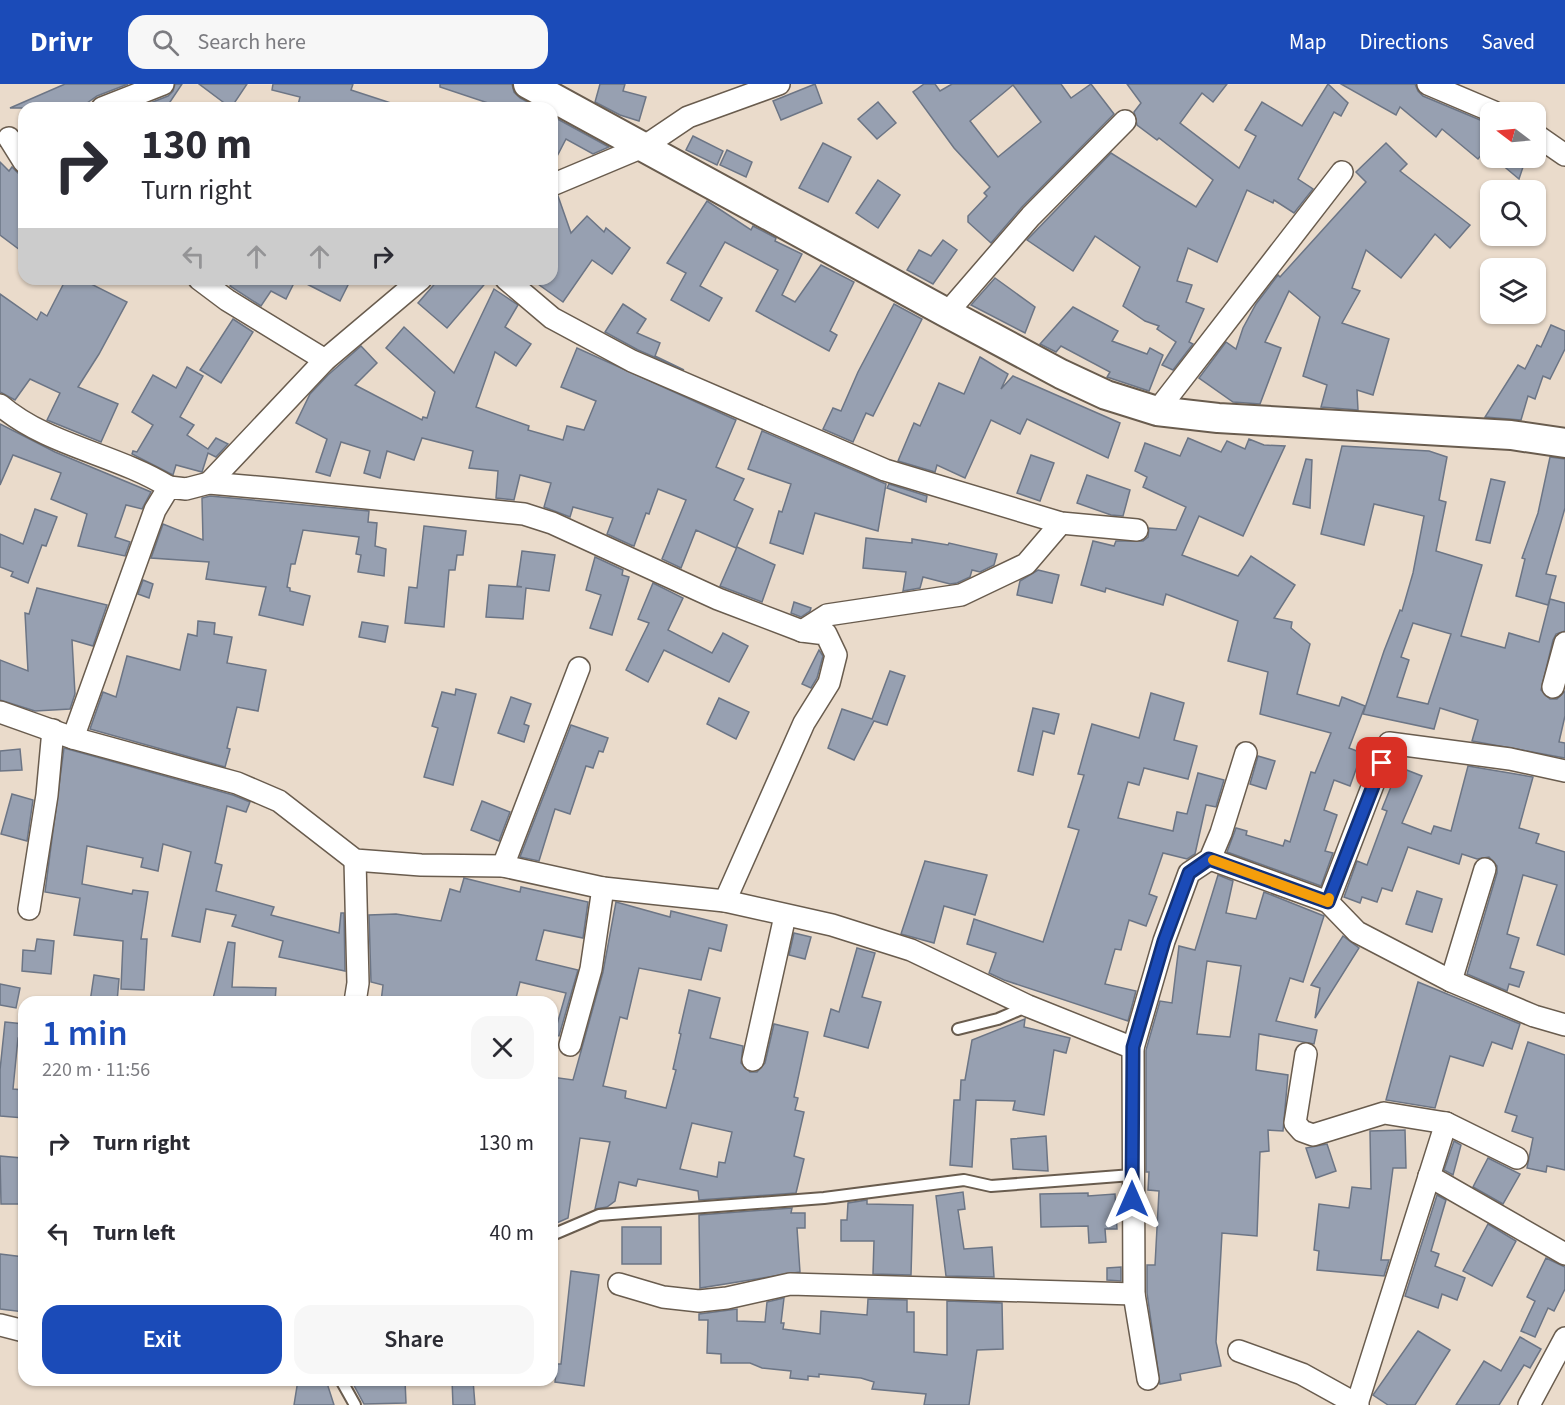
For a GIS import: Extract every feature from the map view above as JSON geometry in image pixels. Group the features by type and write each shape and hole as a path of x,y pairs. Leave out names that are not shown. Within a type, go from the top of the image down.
{"main road":[{"path":"528,84 947,313 1061,374 1106,395 1157,411 1218,418 1511,435 1565,443"}],"street":[{"path":"117,102 163,84"},
{"path":"558,182 645,146 688,117 779,84"},
{"path":"1428,84 1480,106"},
{"path":"947,313 1031,216 1125,121"},
{"path":"1546,142 1565,155"},
{"path":"1157,411 1342,172"},
{"path":"207,285 227,300 326,360"},
{"path":"209,483 326,360 414,285"},
{"path":"513,285 552,318 632,361 885,470 1061,523 1137,531"},
{"path":"0,405 14,418 43,433 149,474 169,487 186,489 209,483 524,514 552,523 718,599 802,631 826,634 836,655 829,682 804,723 725,901"},
{"path":"29,909 47,795 63,734 155,510 169,487"},
{"path":"802,631 827,615 961,595 1026,564 1061,523"},
{"path":"1553,687 1565,643"},
{"path":"503,866 579,668"},
{"path":"0,712 63,734 237,783 279,801 355,860 421,865 503,866 603,888 725,901 832,925 911,950 1028,1006 1133,1047"},
{"path":"1328,902 1389,743 1510,759 1565,771"},
{"path":"1148,1379 1134,1294 1131,1176 1133,1047 1164,941 1189,873 1209,859 1221,833 1246,753"},
{"path":"1209,859 1328,902 1357,932 1451,981 1534,1016 1565,1025"},
{"path":"355,860 358,983 356,996"},
{"path":"1451,981 1485,869"},
{"path":"570,1045 591,969 603,888"},
{"path":"753,1060 785,916"},
{"path":"1306,1054 1295,1123 1302,1131 1313,1135 1384,1113 1446,1123 1517,1158"},
{"path":"1239,1351 1302,1374 1358,1405 1446,1123"},
{"path":"1429,1176 1565,1254"},
{"path":"619,1284 663,1297 699,1301 727,1298 790,1284 1134,1294"},
{"path":"0,1325 18,1330"},
{"path":"1529,1405 1565,1338"}],"lane":[{"path":"958,1029 998,1019 1028,1006"},
{"path":"558,1232 599,1215 824,1198 964,1180 991,1186 1131,1176"},
{"path":"344,1386 355,1405"}],"building":[{"path":"65,84 128,84 97,96 88,102 24,102"},
{"path":"175,84 182,84 170,102 152,102 168,96"},
{"path":"199,84 247,84 235,102 223,102"},
{"path":"273,84 353,84 351,90 388,102 299,102 300,97 272,90"},
{"path":"440,84 512,84 514,92 527,102 485,102 440,87"},
{"path":"600,84 625,84 623,91 646,97 639,121 620,115 595,102"},
{"path":"815,84 822,103 781,120 773,101"},
{"path":"924,84 935,84 940,91 952,84 1061,84 1071,98 1091,84 1114,114 1022,207 991,243 968,222 968,216 987,196 984,193 990,187 954,148 913,92","holes":["1013,85 1041,122 998,157 970,121"]},
{"path":"1127,84 1227,84 1213,102 1202,93 1180,123 1239,168 1256,136 1245,130 1262,102 1302,126 1328,84 1348,103 1341,116 1334,112 1298,179 1313,189 1294,213 1274,200 1273,203 1247,190 1217,262 1188,248 1177,281 1192,285 1186,302 1204,309 1189,342 1193,344 1173,370 1162,365 1176,342 1157,329 1159,326 1145,321 1123,306 1140,267 1095,236 1073,271 1027,240 1111,153 1196,207 1213,180 1159,138 1157,140 1137,125 1134,112 1141,103"},
{"path":"1341,84 1415,84 1423,96 1480,120 1480,157 1478,159 1442,129 1436,137 1400,107 1396,115"},
{"path":"878,102 896,123 877,139 858,119"},
{"path":"558,119 609,147 593,154 566,139 558,154"},
{"path":"693,136 723,151 717,165 686,150"},
{"path":"823,143 851,157 828,202 799,188"},
{"path":"1386,143 1407,164 1400,171 1470,225 1450,248 1435,234 1401,278 1366,250 1352,288 1360,291 1342,323 1389,339 1373,395 1357,390 1358,410 1321,407 1327,385 1303,376 1320,317 1289,291 1265,342 1281,348 1260,404 1233,402 1199,378 1226,342 1236,349 1243,328 1256,304 1278,275 1280,277 1366,182 1356,172"},
{"path":"727,150 752,162 746,177 720,165"},
{"path":"0,162 9,171 12,167 18,173 18,248 0,235"},
{"path":"1506,168 1523,168 1519,179"},
{"path":"878,180 900,195 878,228 856,213"},
{"path":"558,196 571,233 587,216 604,232 606,228 630,248 612,274 592,260 563,302 539,285 558,285"},
{"path":"707,201 751,230 753,226 776,238 775,241 802,254 782,295 795,302 821,265 854,282 830,331 837,335 829,351 756,311 778,270 725,242 700,286 722,298 709,321 671,300 686,273 667,263"},
{"path":"943,240 957,250 933,284 907,270 919,250 931,256"},
{"path":"995,278 1035,307 1025,333 971,305"},
{"path":"63,285 93,285 127,302 78,387 118,404 101,442 47,420 60,393 30,379 15,400 0,392 0,294 37,320 41,312 47,316"},
{"path":"293,285 286,299 271,291 261,306 230,286"},
{"path":"309,285 348,285 340,301"},
{"path":"434,285 484,285 447,328 418,303"},
{"path":"494,289 518,305 505,327 531,344 516,366 495,352 476,407 529,426 528,430 563,440 567,426 584,430 596,401 561,387 577,348 736,420 716,467 744,479 734,500 753,509 736,548 696,530 681,568 662,559 686,500 658,489 634,546 607,534 613,518 573,507 570,517 544,507 551,483 520,475 514,500 496,498 498,471 469,468 473,451 422,438 414,460 387,451 380,478 364,473 370,451 341,442 330,476 316,472 327,439 296,423 310,394 328,375 361,346 377,363 355,385 422,420 423,417 427,418 435,392 386,348 404,327 454,373"},
{"path":"623,304 646,319 637,333 660,343 655,356 684,370 638,350 605,332"},
{"path":"894,304 922,319 873,416 866,413 853,442 823,429 833,408 841,411 858,372"},
{"path":"1073,307 1118,331 1112,341 1147,354 1150,348 1163,355 1149,391 1107,377 1110,372 1061,346 1056,352 1040,344"},
{"path":"233,319 253,332 221,383 200,370"},
{"path":"1551,325 1565,331 1565,349 1550,379 1543,376 1535,399 1528,396 1521,420 1485,417 1518,365 1525,369 1537,345 1541,347"},
{"path":"980,357 1008,374 1001,389 1013,376 1120,423 1108,458 1027,419 1020,434 991,420 965,478 937,465 935,472 898,461 914,423 920,426 939,383 964,394"},
{"path":"187,367 203,376 180,417 194,425 187,435 208,449 216,438 228,444 216,457 208,453 202,472 176,465 173,475 132,454 133,451 137,452 153,425 132,412 153,375 176,388"},
{"path":"0,424 55,452 151,492 142,509 126,505 115,537 130,542 125,556 78,546 87,514 51,499 61,473 13,455 0,485"},
{"path":"762,431 886,484 878,531 815,513 803,554 770,543 779,511 782,512 791,484 748,469"},
{"path":"1188,438 1221,452 1227,441 1245,449 1249,439 1264,445 1285,446 1243,536 1199,516 1182,555 1238,576 1251,556 1295,585 1274,618 1292,622 1291,628 1310,644 1297,694 1339,706 1342,697 1365,706 1349,748 1362,753 1350,786 1334,780 1324,810 1337,815 1325,851 1333,853 1321,886 1227,852 1236,828 1247,831 1246,835 1283,846 1285,840 1290,842 1311,772 1315,773 1331,733 1260,714 1268,672 1228,661 1238,621 1166,594 1163,605 1106,588 1105,592 1081,585 1093,541 1114,546 1116,541 1143,541 1148,537 1149,528 1176,530 1186,507 1143,487 1147,477 1135,471 1145,443 1180,456"},
{"path":"1342,446 1429,451 1447,457 1439,500 1446,502 1436,551 1482,565 1461,636 1505,648 1509,633 1539,642 1550,599 1565,603 1565,631 1556,634 1553,640 1541,690 1550,699 1557,699 1565,691 1565,716 1559,742 1565,743 1565,758 1472,741 1478,720 1440,708 1434,729 1363,714 1384,651 1400,610 1402,611 1413,573 1424,516 1374,504 1364,545 1321,534","holes":["1413,623 1451,634 1428,704 1397,697 1409,660 1401,657"]},
{"path":"1031,455 1054,463 1040,501 1017,493"},
{"path":"1550,457 1565,459 1565,508 1546,574 1556,576 1548,605 1516,596 1525,559 1522,558 1538,513"},
{"path":"1306,459 1312,460 1310,508 1293,504"},
{"path":"1087,475 1130,490 1123,516 1111,515 1077,503"},
{"path":"1491,479 1505,482 1490,543 1476,540"},
{"path":"889,484 927,496 926,502 887,488"},
{"path":"210,496 369,511 368,522 377,523 375,546 386,549 384,576 358,572 361,555 356,554 359,537 303,530 295,564 291,564 287,587 290,591 310,596 303,625 259,615 266,587 206,579 209,562 151,558 163,524 203,540 202,498"},
{"path":"35,509 57,517 46,546 42,545 28,583 11,576 13,572 0,567 0,534 23,544"},
{"path":"424,526 466,531 463,555 457,555 455,570 449,570 444,627 405,623 409,587 417,588"},
{"path":"866,538 912,543 912,539 948,545 949,543 997,554 994,565 980,572 972,570 970,577 957,583 950,584 923,577 920,588 903,591 906,572 863,568"},
{"path":"737,547 775,565 762,602 720,586"},
{"path":"522,551 555,555 549,591 526,588 523,619 486,617 489,585 522,587 517,586"},
{"path":"595,557 623,570 622,575 629,577 612,635 590,628 601,595 586,590"},
{"path":"1038,570 1059,575 1052,603 1017,595 1020,581"},
{"path":"143,580 153,584 149,598 138,594"},
{"path":"653,583 683,598 668,630 712,653 723,633 748,646 729,682 664,650 648,682 626,670 649,623 638,619"},
{"path":"37,588 107,605 93,646 72,640 75,694 70,709 35,711 0,700 0,660 28,671 25,613 29,614"},
{"path":"794,602 811,608 810,611 801,617 791,613"},
{"path":"198,621 215,623 214,634 232,637 227,663 266,670 258,711 237,707 225,767 90,729 103,692 116,697 127,656 180,670 188,634 197,636"},
{"path":"362,622 388,626 385,642 359,637"},
{"path":"819,650 823,656 817,678 811,688 802,684"},
{"path":"890,671 905,676 887,725 874,721 854,760 828,748 842,709 872,719"},
{"path":"456,689 476,694 453,785 424,777 438,728 432,726 442,692 455,695"},
{"path":"1151,693 1184,703 1174,740 1197,746 1188,779 1144,768 1139,785 1128,782 1118,818 1173,831 1177,812 1187,814 1198,773 1224,780 1216,807 1206,805 1195,854 1187,859 1163,853 1149,894 1157,897 1146,926 1129,920 1121,950 1115,949 1105,984 1136,991 1128,1021 989,973 996,953 967,944 974,919 1043,942 1079,830 1068,827 1084,775 1078,774 1092,724 1139,738"},
{"path":"511,697 531,704 524,724 529,726 524,742 498,733"},
{"path":"719,698 749,712 736,739 707,724"},
{"path":"1033,708 1059,714 1054,734 1043,731 1033,775 1018,771"},
{"path":"571,725 608,738 603,752 599,751 593,768 586,766 570,814 555,809 539,861 520,857"},
{"path":"64,748 233,795 250,802 246,812 227,806 215,863 222,865 216,891 274,907 271,915 339,933 341,913 344,913 345,971 279,957 283,941 232,926 236,915 206,909 200,942 172,936 191,852 163,844 158,871 141,867 143,858 87,846 82,884 132,894 133,890 148,892 141,939 147,939 144,990 121,989 123,941 74,935 80,898 45,892"},
{"path":"20,749 22,770 0,771 0,751"},
{"path":"1258,756 1275,761 1266,789 1250,784"},
{"path":"1468,766 1533,777 1519,828 1539,834 1536,843 1565,852 1565,955 1537,945 1557,885 1523,875 1507,934 1519,938 1510,968 1524,972 1519,987 1509,984 1507,991 1467,974 1497,873 1497,866 1489,857 1477,859 1462,854 1459,864 1408,847 1392,891 1382,888 1377,902 1362,897 1360,903 1344,897 1357,861 1367,865 1387,811 1382,809 1399,767 1422,776 1402,823 1431,834 1434,826 1451,831"},
{"path":"12,794 33,800 27,841 1,834"},
{"path":"482,801 510,812 499,841 471,830"},
{"path":"925,861 987,875 975,915 944,906 934,943 901,934"},
{"path":"1218,875 1233,881 1226,913 1256,919 1264,892 1324,916 1303,982 1290,978 1276,1021 1317,1030 1314,1044 1259,1034 1256,1070 1288,1075 1283,1131 1268,1130 1269,1151 1260,1152 1257,1236 1222,1233 1216,1342 1221,1366 1180,1374 1181,1380 1160,1384 1147,1293 1147,1265 1155,1265 1159,1191 1148,1190 1149,1172 1146,1172 1146,1050 1160,1001 1172,1003 1179,946 1195,950","holes":["1207,961 1241,966 1230,1037 1197,1034"]},
{"path":"464,878 520,892 521,887 588,902 583,938 544,930 536,960 578,970 559,1036 558,1021 566,993 520,982 516,996 382,996 383,985 371,982 369,915 396,914 441,921 450,889 460,892"},
{"path":"1417,891 1442,899 1432,932 1406,924"},
{"path":"616,902 670,917 671,911 727,925 721,951 709,948 701,980 639,968 627,1019 620,1017 603,1086 626,1091 625,1098 666,1108 676,1070 673,1069 689,990 720,998 710,1038 743,1046 741,1063 750,1072 757,1072 765,1063 774,1024 808,1032 794,1097 798,1098 795,1110 804,1112 794,1156 804,1159 796,1193 699,1200 698,1191 638,1179 636,1186 619,1182 615,1201 607,1207 595,1209 610,1142 580,1138 568,1218 558,1222 558,1078 573,1080 603,972","holes":["692,1123 732,1132 725,1163 719,1162 717,1177 680,1169"]},
{"path":"794,933 811,937 805,959 789,955"},
{"path":"1343,936 1359,948 1315,1018 1320,988 1311,985"},
{"path":"37,939 54,941 51,974 22,971 23,950 35,951"},
{"path":"228,942 235,943 232,987 276,988 275,996 214,996"},
{"path":"857,948 875,953 862,997 881,1002 868,1048 824,1036 831,1009 839,1012"},
{"path":"94,975 119,979 118,996 91,996"},
{"path":"1418,982 1520,1024 1512,1049 1492,1042 1483,1066 1450,1056 1435,1108 1386,1100"},
{"path":"0,984 20,988 16,1008 0,1005"},
{"path":"1025,1019 1024,1027 1070,1038 1066,1053 1054,1050 1044,1115 1013,1110 1015,1101 976,1100 972,1167 950,1165 954,1100 960,1100 961,1080 965,1080 972,1040"},
{"path":"5,1022 18,1023 13,1089 18,1089 18,1118 0,1116 0,1070"},
{"path":"1528,1042 1565,1055 1565,1170 1547,1166 1546,1172 1527,1168 1533,1138 1512,1131 1517,1116 1505,1112"},
{"path":"1405,1130 1406,1168 1393,1168 1381,1260 1389,1260 1384,1276 1317,1270 1319,1251 1314,1250 1319,1204 1349,1208 1352,1187 1371,1189 1370,1131"},
{"path":"1046,1136 1048,1171 1013,1169 1011,1139"},
{"path":"1454,1141 1461,1145 1453,1175 1444,1170"},
{"path":"1327,1144 1336,1171 1316,1178 1306,1148"},
{"path":"0,1156 18,1158 18,1204 1,1204"},
{"path":"1488,1158 1520,1174 1503,1204 1473,1187"},
{"path":"963,1192 965,1209 958,1210 964,1249 992,1247 994,1277 946,1276 936,1196"},
{"path":"1088,1193 1088,1196 1115,1194 1117,1229 1105,1229 1106,1242 1089,1243 1088,1226 1041,1227 1040,1194"},
{"path":"1437,1195 1446,1200 1431,1251 1439,1254 1435,1266 1465,1278 1457,1300 1442,1294 1438,1308 1405,1296"},
{"path":"867,1200 867,1204 913,1205 911,1275 873,1274 874,1241 841,1241 841,1220 847,1220 848,1203"},
{"path":"792,1208 791,1213 805,1213 805,1228 797,1228 800,1272 700,1288 699,1215"},
{"path":"1488,1224 1516,1241 1492,1286 1463,1271"},
{"path":"622,1227 661,1227 661,1264 622,1264"},
{"path":"0,1254 18,1256 18,1311 0,1309"},
{"path":"1546,1258 1565,1267 1565,1289 1554,1311 1548,1308 1535,1337 1521,1331 1535,1301 1527,1297"},
{"path":"1121,1267 1121,1281 1107,1280 1107,1268"},
{"path":"571,1271 599,1275 584,1386 558,1382 558,1364 561,1364"},
{"path":"784,1298 781,1323 784,1323 783,1329 820,1334 821,1311 867,1315 868,1299 907,1300 907,1312 914,1312 914,1352 947,1355 947,1301 1002,1303 1003,1349 977,1350 969,1405 924,1405 926,1394 872,1389 874,1382 861,1378 819,1374 819,1377 808,1376 808,1380 790,1378 791,1371 762,1368 750,1363 721,1363 721,1354 707,1353 708,1320 699,1320 699,1314 737,1309 737,1321 765,1322 767,1302"},
{"path":"1418,1331 1450,1350 1415,1405 1388,1405 1373,1395"},
{"path":"1520,1337 1541,1349 1530,1368 1524,1365 1499,1405 1456,1405 1484,1361 1501,1371"},
{"path":"297,1386 328,1386 334,1405 294,1405"},
{"path":"354,1386 405,1386 406,1403 364,1404"},
{"path":"452,1386 473,1386 475,1405 453,1405"}],"slow traffic":[{"path":"1213,860 1328,902 1329,898"}],"route":[{"path":"1132,1199 1133,1047 1164,941 1189,873 1209,859 1328,902 1382,763"}]}
